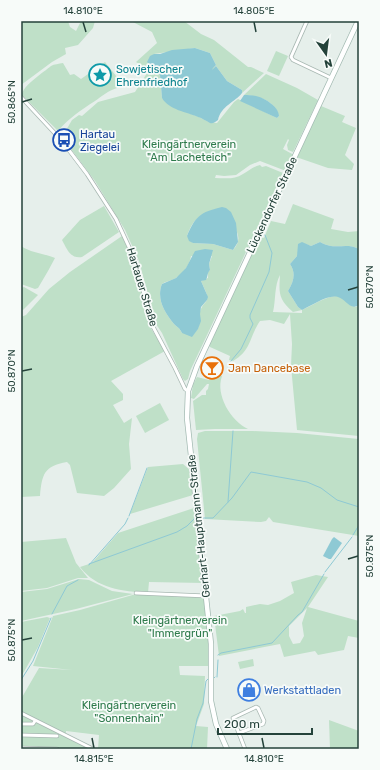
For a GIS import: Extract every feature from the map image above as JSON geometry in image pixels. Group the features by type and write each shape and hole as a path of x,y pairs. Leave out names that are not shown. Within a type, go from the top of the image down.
{"main road":[{"name":"Lückendorfer Straße","path":"188,391 196,366 358,21"},
{"name":"Gerhart-Hauptmann-Straße","path":"188,391 187,418 207,596 212,656 212,709 216,724 227,749"}],"street":[{"path":"307,21 291,57 293,60 331,78"},
{"name":"Hartauer Straße","path":"21,97 65,145 86,174 123,233 136,262 151,323 176,368 185,389 188,391"},
{"path":"136,593 207,596"},
{"path":"239,733 263,724 264,721 258,708 256,707 234,717 239,733 245,749"},
{"path":"21,714 93,749"},
{"path":"21,724 33,724 35,721"},
{"path":"21,735 57,736"},
{"path":"21,748 57,749"}],"green space":[{"path":"21,21 68,21 70,27 76,31 81,21 95,21 93,28 78,45 65,48 66,54 52,62 21,85"},
{"name":"Kleingärtnerverein \"Am Lacheteich\"","path":"131,21 184,21 201,34 214,40 248,67 264,73 242,93 242,90 227,81 216,66 213,70 207,72 207,75 202,78 200,77 216,65 210,53 195,48 154,54 150,66 160,75 162,98 209,122 217,123 238,99 277,118 279,116 277,111 270,103 255,96 244,95 266,74 297,88 318,100 293,152 288,150 288,139 283,149 294,155 286,171 260,161 250,165 236,175 216,175 215,178 236,177 260,165 262,167 266,166 283,173 190,371 188,379 185,381 162,333 156,324 139,261 125,230 95,181 62,137 72,120 79,115 82,116 98,102 135,92 149,70 136,62 157,43 152,32","holes":["216,209 235,228 238,238 237,244 233,250 213,244 193,243 187,236 197,218","191,256 212,256 209,264 210,270 208,272 208,278 201,281 207,297 200,310 199,326 194,333 182,333 162,306 160,290 162,284 174,279 183,272 189,263"]},
{"path":"276,51 288,56 279,76 267,71"},
{"path":"105,62 120,81 117,88 105,94 80,111 66,122 58,131 22,95 29,83 52,65 63,63 70,75 74,74 81,79"},
{"path":"321,106 345,116 342,122 356,128 345,155 354,164 352,170 328,168 296,157"},
{"path":"293,204 334,219 331,229 348,232 359,231 359,249 349,246 331,246 320,242 311,246 302,243 297,256 290,264 294,277 288,291 298,307 302,310 333,296 337,296 356,307 359,305 359,436 297,430 291,366 292,344 290,314 284,324 270,320 260,321 247,348 233,361 229,360 230,356 210,347 209,345 260,237 264,238 271,221 285,224","holes":["280,275 280,295 284,303 293,312 302,310 302,313 273,312 277,284"]},
{"path":"104,206 119,232 82,257 72,255 67,250 62,240 80,220"},
{"path":"122,236 130,251 136,268 150,327 165,351 111,381 123,394 123,400 113,405 124,423 132,418 129,444 131,469 114,488 104,496 77,493 70,465 67,462 59,464 49,469 43,477 40,496 21,497 21,317 26,315 49,289 70,272"},
{"path":"21,246 55,258 38,288 35,289 21,284"},
{"path":"24,287 38,295 23,310 21,309 21,288"},
{"path":"218,374 222,376 220,383 221,391 226,407 236,420 248,429 196,430 193,401 202,395 206,395 209,384 207,384 194,399 191,398 193,385 197,377 209,380"},
{"path":"160,403 169,420 145,433 136,416"},
{"path":"205,431 297,433 359,439 359,536 273,522 269,517 266,521 261,522 205,519 197,439 198,433"},
{"path":"183,464 191,471 191,486 193,495 130,514 148,467"},
{"path":"194,508 204,583 149,582 148,593 120,590 111,588 94,580 80,567 92,563 118,533"},
{"path":"66,538 76,563 88,578 78,578 47,588 21,591 21,542"},
{"path":"316,575 328,577 308,607 359,621 359,638 348,636 344,650 318,655 315,651 284,657 280,644 219,656 214,616 240,611 243,609 246,613 246,607 260,604 268,605 280,601 294,593 291,582","holes":["307,608 302,623 304,636 300,643 293,644 289,636 289,626"]},
{"path":"79,579 89,580 112,591 133,594 76,609 21,621 21,592 47,589"},
{"path":"136,594 206,597 211,666 179,666 180,675 205,676 204,704 196,726 208,727 207,749 98,749 99,735 66,731 66,735 21,712 21,699 39,668 72,670 33,666 53,616"},
{"path":"47,617 50,618 38,647 21,677 21,622"},
{"path":"253,659 254,666 240,669 238,662"},
{"path":"21,715 90,749 21,749"},
{"path":"329,720 359,731 359,749 330,749"}],"water":[{"path":"195,48 210,53 216,65 212,70 216,66 227,81 242,90 242,93 222,111 218,120 213,123 178,110 165,102 162,98 160,75 147,62 150,56 154,54 160,54 172,50"},
{"path":"244,95 256,96 267,101 277,109 279,116 277,118 240,101"},
{"path":"222,207 231,212 236,223 238,242 233,250 213,244 193,243 189,241 187,236 199,216 208,211"},
{"path":"302,242 311,246 320,242 331,246 349,246 359,249 359,305 353,307 341,298 329,297 302,310 298,307 288,291 294,277 290,264 297,256 298,244"},
{"path":"205,249 213,250 209,264 210,270 206,280 201,281 208,297 201,307 201,321 198,329 192,337 182,333 167,315 162,306 160,290 162,284 176,278 186,268 195,251"},
{"path":"334,537 342,543 331,559 329,559 323,556"}],"waterway":[{"path":"231,361 241,349 253,324 250,315 269,272 272,253 265,235"},
{"path":"228,502 233,431"},
{"path":"129,516 147,468"},
{"path":"203,518 213,518 232,498 251,472 307,482 321,488 337,500 359,507"},
{"path":"89,565 125,524 128,518"},
{"path":"89,564 177,532 187,526 195,518"},
{"path":"353,535 359,525"},
{"path":"325,572 352,537"},
{"path":"218,655 221,653 272,643 302,612 324,574"},
{"path":"52,614 67,586 78,580"},
{"path":"21,680 33,661 51,618"},
{"path":"217,677 218,660"},
{"path":"191,749 197,719 203,703 206,681 209,678"}],"place":[{"name":"Sowjetischer Ehrenfriedhof","path":"100,75"},
{"name":"Hartau Ziegelei","path":"64,140"},
{"name":"Jam Dancebase","path":"212,368"},
{"name":"Werkstattladen","path":"249,690"}],"park label":[{"name":"Kleingärtnerverein \"Immergrün\"","path":"180,626"},
{"name":"Kleingärtnerverein \"Sonnenhain\"","path":"129,711"}]}
